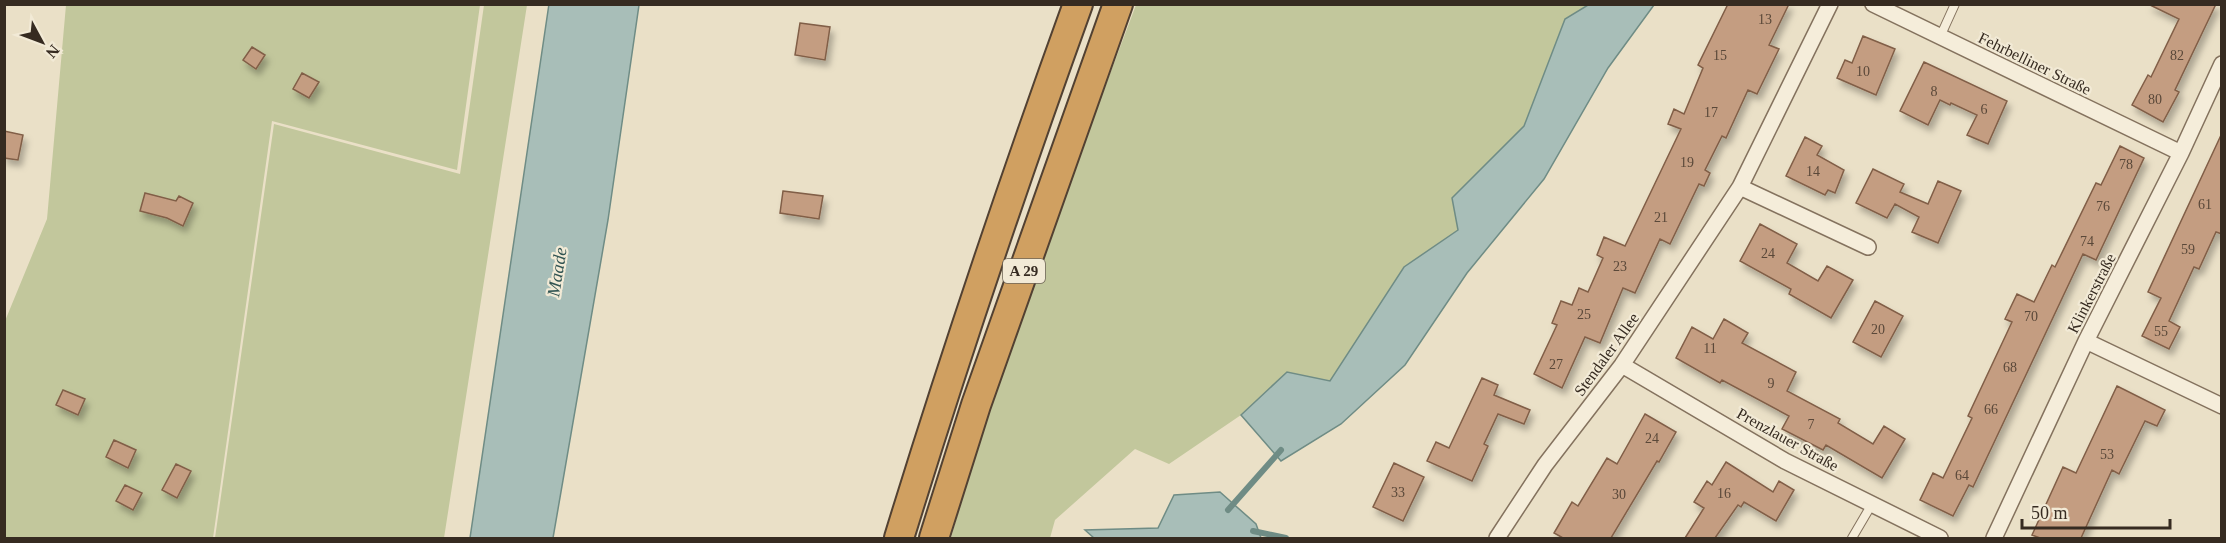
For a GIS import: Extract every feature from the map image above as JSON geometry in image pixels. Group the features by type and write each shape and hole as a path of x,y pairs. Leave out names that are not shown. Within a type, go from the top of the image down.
{"highway":[{"name":"A 29","path":"899,538 942,399 1078,4"},
{"name":"A 29","path":"934,538 976,405 1118,4"}],"street":[{"name":"Stendaler Allee","path":"1497,538 1545,465 1622,365 1740,187 1830,4"},
{"name":"Fehrbelliner Straße","path":"1873,4 2181,153"},
{"name":"Klinkerstraße","path":"1994,538 2086,341 2181,153 2222,64"},
{"path":"1740,187 1868,247"},
{"path":"2086,341 2222,406"},
{"name":"Prenzlauer Straße","path":"1622,365 1785,460 1940,538"}],"lane":[{"path":"1940,37 1955,4"},
{"path":"1851,538 1872,504"}],"green space":[{"path":"66,5 480,5 457,170 272,121 213,538 5,538 5,321 47,219"},
{"path":"484,5 527,5 444,538 215,538 274,124 460,174"},
{"path":"1136,5 1588,5 1565,19 1524,126 1452,198 1458,230 1404,267 1330,381 1287,372 1241,415 1169,464 1135,449 1055,520 1050,538 951,538 1000,365"}],"water":[{"name":"Maade","path":"549,4 639,5 608,220 553,538 470,538"},
{"path":"1588,5 1654,5 1608,68 1544,179 1467,273 1405,365 1341,424 1281,461 1241,415 1287,372 1330,381 1404,267 1458,230 1452,198 1524,126 1565,19"},
{"path":"1220,492 1256,524 1261,538 1094,538 1085,530 1158,528 1174,495"}],"building":[{"path":"1728,4 1789,4 1769,45 1779,49 1757,94 1748,90 1726,138 1722,136 1705,170 1710,173 1704,186 1699,184 1670,244 1660,239 1635,293 1623,288 1600,343 1585,337 1562,388 1534,374 1557,325 1552,323 1561,301 1572,305 1579,288 1588,292 1603,258 1597,255 1604,237 1625,246 1681,129 1668,124 1674,109 1684,114 1703,68 1698,65"},
{"path":"2148,4 2216,4 2175,90 2179,92 2163,122 2132,105 2148,75 2151,77 2179,19"},
{"path":"800,23 830,27 825,60 795,55"},
{"path":"1863,36 1895,49 1876,95 1837,78 1845,60 1852,63"},
{"path":"252,47 265,55 256,69 243,60"},
{"path":"1924,62 2007,101 1988,144 1967,135 1977,115 1951,103 1950,105 1940,100 1928,125 1900,111"},
{"path":"302,73 319,82 309,98 293,89"},
{"path":"4,131 23,135 18,160 4,158"},
{"path":"2222,133 2222,234 2216,232 2199,269 2194,267 2169,321 2180,327 2169,349 2142,336 2161,298 2148,292"},
{"path":"1805,137 1822,146 1817,155 1844,170 1835,193 1828,190 1825,195 1786,176"},
{"path":"2120,146 2144,158 2096,260 2083,254 1973,487 1969,485 1953,516 1920,500 1933,473 1943,478 1972,418 1968,416 2012,322 2005,319 2017,294 2034,302 2052,265 2055,267 2096,183 2101,185"},
{"path":"1873,169 1904,184 1900,192 1928,204 1938,181 1961,191 1938,243 1912,232 1919,217 1895,204 1887,218 1856,203"},
{"path":"783,191 823,196 819,219 780,213"},
{"path":"145,193 176,201 179,196 193,203 183,226 167,218 140,211"},
{"path":"1760,224 1797,244 1787,263 1818,281 1827,266 1853,280 1831,318 1789,294 1791,289 1740,261"},
{"path":"1875,301 1903,316 1881,357 1853,342"},
{"path":"1724,319 1748,333 1742,343 1796,372 1787,391 1840,419 1838,423 1873,444 1884,426 1905,439 1882,478 1826,445 1823,450 1782,429 1789,416 1722,380 1720,383 1676,358 1692,327 1713,339"},
{"path":"1482,378 1498,385 1494,395 1530,410 1524,424 1498,414 1484,444 1488,446 1472,481 1427,461 1436,442 1449,448"},
{"path":"2117,386 2165,410 2157,426 2145,421 2119,474 2112,470 2081,538 2040,538 2032,535 2063,467 2076,473"},
{"path":"63,390 85,399 78,415 56,405"},
{"path":"1645,414 1676,432 1611,538 1563,538 1554,533 1572,502 1578,506 1607,458 1617,464"},
{"path":"114,440 136,450 128,468 106,457"},
{"path":"1726,462 1773,492 1779,481 1794,490 1776,521 1744,502 1741,507 1738,505 1715,538 1685,538 1704,508 1694,502 1707,481 1712,485"},
{"path":"1394,463 1424,477 1403,521 1373,507"},
{"path":"176,464 191,471 177,498 162,490"},
{"path":"125,485 142,493 133,510 116,501"}],"waterway":[{"path":"1228,510 1281,450"},
{"path":"1253,531 1286,538"}]}
